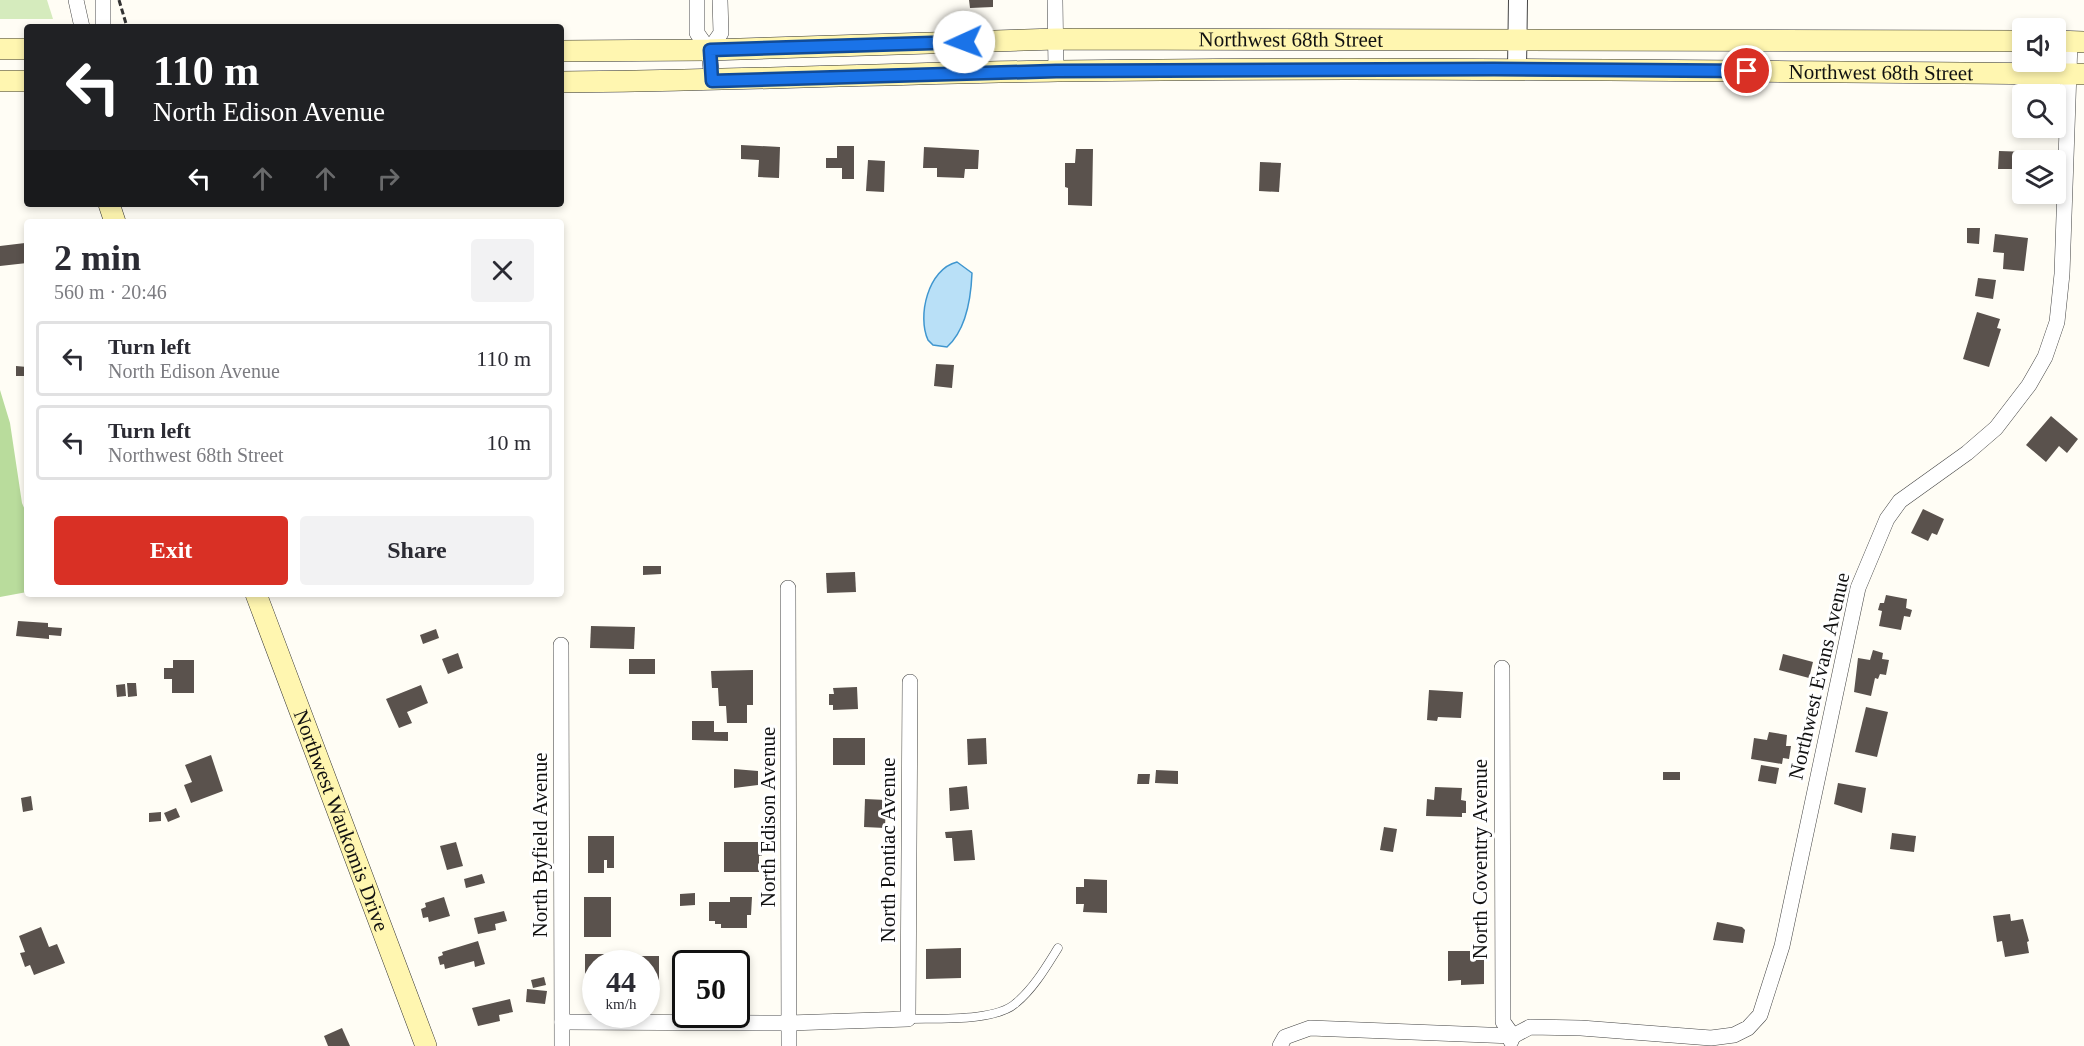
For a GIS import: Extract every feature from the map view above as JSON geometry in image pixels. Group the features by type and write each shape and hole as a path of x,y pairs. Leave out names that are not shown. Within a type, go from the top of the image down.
{"main road":[{"name":"Northwest 68th Street","path":"564,51 710,50 1057,39 1517,38 2012,41"},
{"path":"0,49 24,49"},
{"name":"Northwest 68th Street","path":"564,82 712,81 1056,71 1517,69 2077,74"},
{"path":"0,81 24,81"},
{"name":"Northwest Waukomis Drive","path":"257,597 426,1046"}],"street":[{"path":"76,0 81,24"},
{"path":"103,0 104,24"},
{"path":"697,0 697,33 710,50 712,81"},
{"path":"710,50 721,33 720,0"},
{"path":"1055,0 1056,71"},
{"path":"1517,69 1518,0"},
{"name":"Northwest Evans Avenue","path":"1510,1041 1530,1027 1561,1027 1711,1038 1734,1035 1748,1028 1760,1015 1782,946 1858,588 1887,519 1900,501 1967,453 1996,428 2029,386 2044,357 2057,322 2077,74 2070,42"},
{"name":"North Edison Avenue","path":"788,588 789,1046"},
{"name":"North Byfield Avenue","path":"561,645 561,1046"},
{"name":"North Coventry Avenue","path":"1502,668 1503,1022 1510,1041"},
{"name":"North Pontiac Avenue","path":"908,1019 910,682"},
{"path":"561,1022 789,1023 908,1019"},
{"path":"1280,1046 1286,1037 1310,1028 1510,1041"}],"lane":[{"path":"908,1019 999,1013 1015,1005 1039,977 1058,948"}],"path":[{"path":"119,0 126,24"}],"green space":[{"path":"0,0 47,0 53,19 0,19"},
{"path":"0,390 10,423 24,508 24,593 0,597"}],"water":[{"path":"957,262 972,273 966,313 959,332 947,347 933,345 928,340 925,330 927,295 939,274 947,266"}],"building":[{"path":"969,0 993,0 993,7 970,8"},
{"path":"741,145 780,147 779,178 758,177 759,160 741,159"},
{"path":"837,146 854,146 854,179 842,179 842,168 826,168 826,158 837,158"},
{"path":"924,147 979,150 978,169 965,169 964,178 937,177 937,168 923,168"},
{"path":"1076,149 1093,149 1092,206 1068,205 1065,163 1075,163"},
{"path":"1999,151 2012,151 2012,169 1998,169"},
{"path":"868,160 885,161 884,192 866,191"},
{"path":"1260,162 1281,163 1279,192 1259,191"},
{"path":"1967,228 1980,228 1979,244 1967,243"},
{"path":"1995,234 2028,238 2024,271 2003,269 2004,253 1993,252"},
{"path":"24,243 24,263 0,266 0,246"},
{"path":"1978,278 1996,280 1993,299 1975,296"},
{"path":"1977,312 2000,319 1997,328 2001,329 1989,367 1963,359"},
{"path":"936,364 954,365 952,388 934,386"},
{"path":"16,366 24,367 24,376 16,376"},
{"path":"2051,416 2078,439 2067,453 2059,446 2046,462 2026,445"},
{"path":"1923,509 1944,519 1937,535 1932,533 1928,541 1911,533"},
{"path":"643,566 661,566 661,574 643,575"},
{"path":"855,572 856,592 827,593 826,573"},
{"path":"1886,595 1907,599 1906,608 1912,610 1910,617 1904,616 1901,630 1879,626 1882,611 1878,610 1880,603 1884,603"},
{"path":"18,621 48,623 48,627 62,628 61,636 49,635 49,639 16,636"},
{"path":"591,626 635,627 634,649 590,648"},
{"path":"436,629 439,638 423,644 420,635"},
{"path":"1873,650 1883,653 1882,659 1889,660 1886,675 1880,674 1878,679 1875,678 1871,696 1854,692 1858,658 1870,660"},
{"path":"458,653 463,668 448,674 442,659"},
{"path":"1783,654 1813,662 1809,678 1779,670"},
{"path":"629,659 655,659 655,674 629,674"},
{"path":"173,660 194,660 194,693 172,693 172,679 164,679 164,668 173,668"},
{"path":"753,670 753,705 747,705 747,723 727,723 726,706 719,706 718,688 712,688 711,671"},
{"path":"127,683 136,683 137,696 128,697"},
{"path":"125,684 126,696 117,697 116,685"},
{"path":"421,685 428,703 407,712 412,723 399,728 386,699"},
{"path":"857,687 858,709 833,710 833,705 829,705 829,694 834,694 833,688"},
{"path":"1429,690 1463,692 1461,718 1438,717 1437,721 1427,720"},
{"path":"1866,707 1888,712 1877,757 1855,752"},
{"path":"692,721 714,721 714,732 728,732 728,741 692,740"},
{"path":"1769,732 1787,735 1786,746 1791,746 1789,759 1783,758 1782,764 1751,759 1754,738 1767,740"},
{"path":"833,738 865,738 865,765 833,765"},
{"path":"986,738 987,764 968,765 967,739"},
{"path":"211,755 223,791 191,803 184,785 192,782 185,765"},
{"path":"1761,765 1779,768 1776,784 1758,781"},
{"path":"734,769 758,771 758,785 734,788"},
{"path":"1156,770 1178,771 1178,784 1155,783"},
{"path":"1663,772 1680,772 1680,780 1663,780"},
{"path":"1138,774 1150,774 1149,784 1137,784"},
{"path":"1838,783 1866,788 1862,813 1834,804"},
{"path":"967,786 969,809 950,811 949,788"},
{"path":"1435,787 1462,788 1461,800 1466,801 1466,813 1462,813 1462,817 1426,816 1427,799 1434,800"},
{"path":"31,796 33,810 23,812 21,798"},
{"path":"865,799 886,800 885,828 864,827"},
{"path":"176,808 180,817 168,822 164,813"},
{"path":"161,812 161,821 149,822 149,813"},
{"path":"1384,827 1397,829 1393,852 1380,850"},
{"path":"972,830 975,860 954,861 952,838 946,838 945,832"},
{"path":"1892,833 1916,836 1914,852 1890,849"},
{"path":"588,836 614,836 614,868 607,868 607,860 604,860 604,873 588,873"},
{"path":"456,842 463,866 447,870 440,846"},
{"path":"724,842 759,842 762,856 759,856 759,872 724,872"},
{"path":"482,874 485,883 466,888 464,879"},
{"path":"1084,879 1107,880 1107,913 1083,912 1084,904 1076,904 1076,887 1084,887"},
{"path":"695,893 695,905 680,906 680,894"},
{"path":"444,897 450,916 429,922 428,917 423,918 421,909 426,907 425,903"},
{"path":"584,897 611,897 611,937 584,937"},
{"path":"730,897 752,897 751,915 747,915 747,928 721,928 721,924 709,921 709,902 730,902"},
{"path":"504,911 507,921 495,924 496,930 478,934 474,918"},
{"path":"2010,914 2011,921 2023,919 2029,941 2027,942 2029,953 2005,957 2002,941 1997,942 1993,916"},
{"path":"1717,922 1742,927 1745,930 1743,943 1713,940"},
{"path":"41,927 49,947 57,944 65,963 34,975 30,965 25,967 20,953 25,952 19,936"},
{"path":"478,941 485,964 475,967 474,961 445,969 444,964 440,965 438,957 443,955 442,952"},
{"path":"961,948 961,978 926,979 926,949"},
{"path":"1448,951 1470,951 1470,954 1479,954 1479,959 1484,958 1484,984 1461,985 1461,980 1448,981"},
{"path":"544,977 546,985 533,988 531,980"},
{"path":"527,989 547,991 545,1004 526,1002"},
{"path":"510,999 513,1012 499,1015 500,1021 478,1026 472,1008"},
{"path":"342,1028 350,1046 328,1046 324,1036"}],"route":[{"path":"964,42 710,50 712,81 1056,71 1494,69 1747,71"}]}
